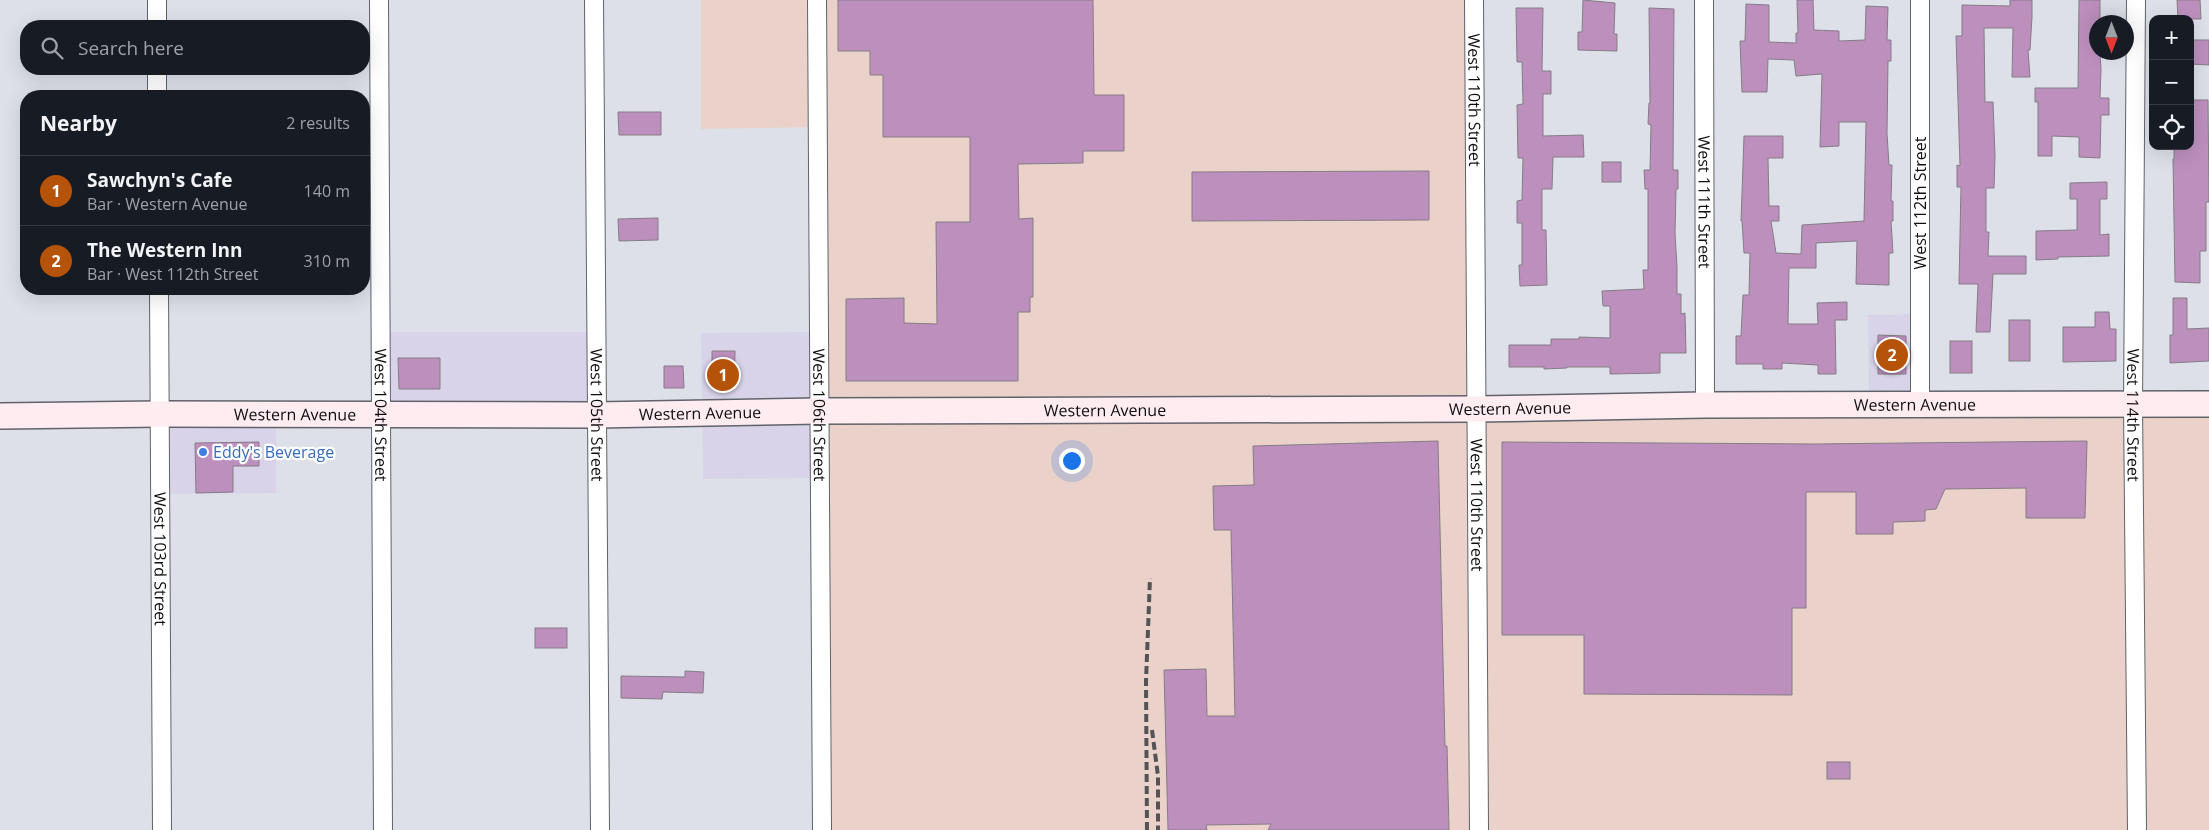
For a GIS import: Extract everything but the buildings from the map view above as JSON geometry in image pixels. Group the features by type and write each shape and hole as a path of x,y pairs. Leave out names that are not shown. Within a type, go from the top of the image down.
{"street":[{"path":"157,0 157,20"},
{"name":"West 104th Street","path":"379,0 383,830"},
{"name":"West 105th Street","path":"594,0 600,830"},
{"name":"West 106th Street","path":"817,0 822,830"},
{"name":"West 110th Street","path":"1474,0 1479,830"},
{"name":"West 111th Street","path":"1704,0 1705,405"},
{"name":"West 112th Street","path":"1920,0 1920,405"},
{"name":"West 114th Street","path":"2136,0 2133,405 2137,830"},
{"path":"157,75 157,90"},
{"name":"West 103rd Street","path":"159,295 162,830"},
{"name":"Western Avenue","path":"0,416 160,414 596,415 818,411 1476,409 1705,405 2209,404"}],"shaded area":[{"path":"701,0 1474,0 1477,409 2209,404 2209,830 822,830 818,127 701,129"},
{"path":"1920,314 1920,405 1869,405 1868,315"},
{"path":"380,332 596,332 596,415 381,414"},
{"path":"819,332 819,478 703,479 701,333"},
{"path":"160,414 276,414 276,493 160,494"}],"railway":[{"path":"1147,830 1146,681 1150,578"},
{"path":"1152,730 1158,776 1158,830"}],"place":[{"name":"The Western Inn","path":"1892,355"},
{"name":"Sawchyn's Cafe","path":"723,375"},
{"name":"Eddy's Beverage","path":"203,452"}]}
